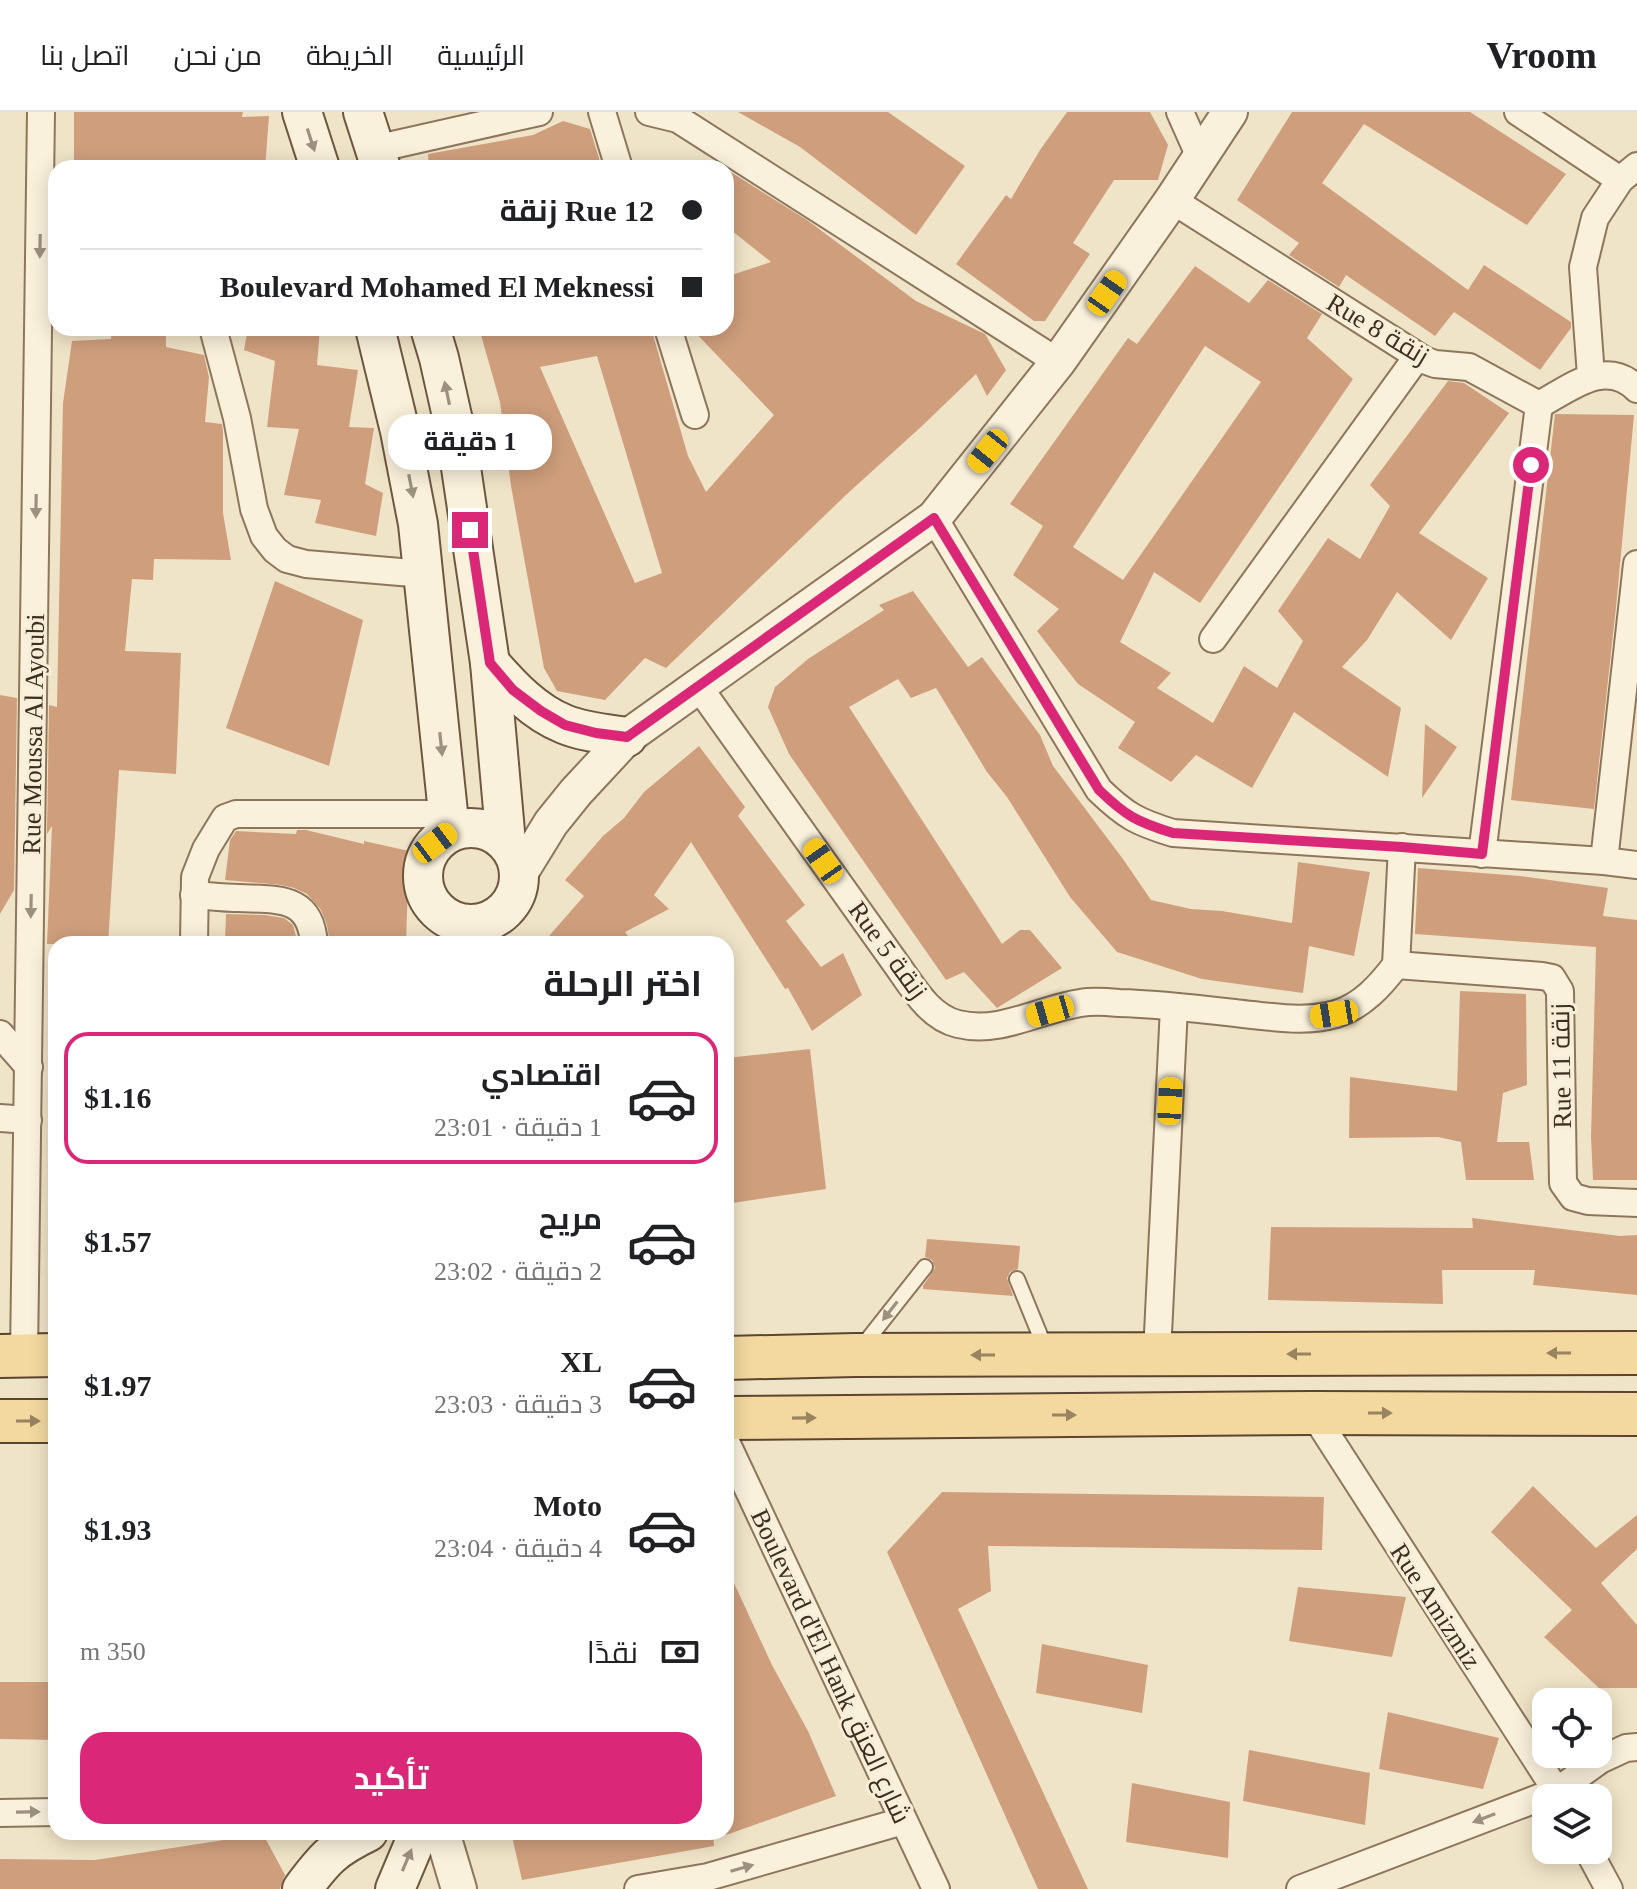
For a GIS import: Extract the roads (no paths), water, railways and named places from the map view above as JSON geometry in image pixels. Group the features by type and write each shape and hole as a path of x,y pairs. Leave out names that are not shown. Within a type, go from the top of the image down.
{"main road":[{"path":"302,112 317,160"},
{"path":"363,112 378,158"},
{"path":"377,336 418,524 449,823 425,860 423,879 428,898 444,928 456,922 475,924 488,931 516,893 490,663 456,434 432,336"},
{"path":"490,663 513,690 565,725 627,737"},
{"path":"449,823 489,831 512,856"},
{"path":"734,1358 1637,1353"},
{"path":"734,1418 1313,1413 1637,1414"},
{"path":"0,1421 48,1421"},
{"path":"302,1889 321,1863 340,1845 351,1840"},
{"path":"395,1889 416,1840"}],"street":[{"name":"Rue Moussa Al Ayoubi","path":"27,1355 41,112"},
{"path":"378,158 539,112"},
{"path":"602,112 617,160"},
{"path":"649,112 678,119 1058,362"},
{"path":"1180,112 1200,157"},
{"path":"512,856 551,823 627,737 934,518 1058,362 1230,112"},
{"path":"1518,112 1629,173 1595,218 1583,267 1591,376"},
{"name":"Rue 8 زنقة","path":"1172,200 1417,357 1435,364 1469,367 1539,405"},
{"path":"215,336 237,418 254,509 264,536 275,550 287,559 306,564 424,574"},
{"path":"670,336 695,415"},
{"path":"1213,639 1417,357"},
{"path":"1482,854 1539,405 1591,376 1615,375 1631,382 1637,389"},
{"path":"934,518 1099,790 1121,811 1142,823 1173,833 1637,865"},
{"path":"1604,861 1637,564"},
{"name":"Rue 5 زنقة","path":"698,686 925,1004 943,1018 959,1024 1006,1024 1090,1002 1139,1003 1300,1020 1350,1009 1379,988 1396,965"},
{"path":"194,936 195,877 206,849 225,818 236,814 449,823"},
{"path":"1396,965 1402,847"},
{"path":"194,895 282,900 303,911 310,921 313,936"},
{"name":"Rue 11 زنقة","path":"1396,965 1552,978 1560,991 1563,1183 1573,1197 1588,1201 1637,1203"},
{"path":"1157,1354 1174,1007"},
{"path":"0,1034 29,1067"},
{"path":"0,1118 28,1120"},
{"name":"Rue Amizmiz","path":"1313,1413 1552,1784"},
{"name":"Boulevard d'El Hank شارع العنق","path":"734,1459 936,1889"},
{"path":"1571,1784 1600,1760 1626,1748 1637,1747"},
{"path":"1300,1889 1532,1804"},
{"path":"0,1813 48,1812"},
{"path":"638,1889 708,1877 903,1821"},
{"path":"444,1840 459,1889"},
{"path":"1596,1864 1609,1889"}],"lane":[{"path":"855,1355 925,1267"},
{"path":"1017,1279 1047,1354"}]}
